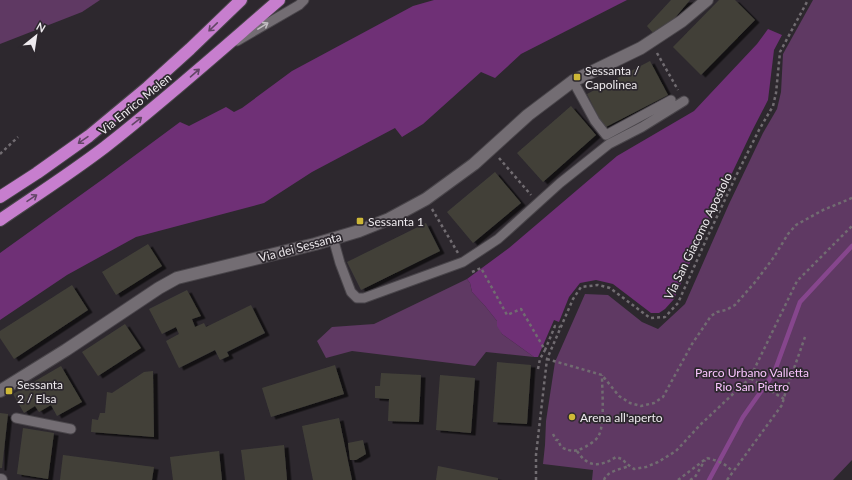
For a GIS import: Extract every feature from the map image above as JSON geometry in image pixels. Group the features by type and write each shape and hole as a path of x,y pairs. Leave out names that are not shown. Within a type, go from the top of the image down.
{"highway":[{"name":"Via Enrico Melen","path":"0,197 89,136 148,87 241,0"},
{"name":"Via Enrico Melen","path":"0,220 103,148 165,99 279,0"}],"street":[{"name":"Via dei Sessanta","path":"0,391 66,350 159,288 177,278 315,244 389,219 426,198 474,164 528,115 574,81 640,48 682,21 707,0"}],"lane":[{"path":"217,53 299,5 304,0"},
{"path":"574,81 595,121 606,135 671,100"},
{"path":"333,238 340,263 351,292 357,298 364,298 463,262 498,239 560,183 609,144 642,127 684,101"},
{"path":"16,418 71,429"}],"path":[{"name":"Via San Giacomo Apostolo","path":"536,480 536,455 547,359 573,299 581,287 598,285 610,288 650,318 665,317 678,303 731,187 759,130 773,106 776,93 780,52 808,0"},
{"path":"651,41 684,101"},
{"path":"0,154 18,137"},
{"path":"491,148 538,203"},
{"path":"426,198 463,262 471,272 481,268 507,315 521,309 544,350"},
{"path":"547,359 602,375 619,396 630,403 641,406 654,403 663,397 692,344 711,316 716,312 726,310 735,305 756,281 774,257 788,234 796,225 823,210 852,198"},
{"path":"577,451 581,457 589,463 597,465 616,457 622,459 634,469 646,467 658,462 676,451 700,425 750,378 797,281 852,226"},
{"path":"538,369 540,359 555,326 560,327"},
{"path":"727,480 782,405 805,337"},
{"path":"553,434 556,440 558,440 561,448 569,451 577,451 590,444 599,436 602,423 602,375"},
{"path":"750,378 784,399"},
{"path":"707,458 720,462 733,472"},
{"path":"678,480 707,458"},
{"path":"690,480 695,477 707,458"},
{"path":"604,480 611,472 630,466"}],"green space":[{"path":"0,0 100,0 82,12 0,44"},
{"name":"Parco Urbano Valletta Rio San Pietro","path":"813,0 852,0 852,460 833,480 592,480 593,470 543,464 546,421 555,362 585,294 608,295 642,322 658,329 685,304 729,204 763,133 777,109 781,92 783,54"},
{"path":"467,279 470,283 472,292 497,321 502,334 534,357 486,352 475,366 352,351 326,358 317,341 332,327 374,324"}],"shaded area":[{"path":"434,0 627,0 521,54 495,78 481,72 423,124 402,137 395,128 312,172 264,203 136,237 67,275 0,320 0,253 180,122 189,126 226,107 234,112 242,108 292,71 413,6"},
{"path":"768,29 782,35 774,50 768,100 696,249 674,299 659,313 651,313 613,284 596,280 580,283 569,297 559,322 554,320 538,357 534,357 502,334 497,326 497,321 472,292 470,283 467,279 509,248 617,156 694,111 757,44"}],"building":[{"path":"671,0 690,0 674,19 653,33 647,26"},
{"path":"719,0 735,0 755,20 701,75 673,47"},
{"path":"650,61 668,95 604,128 587,94"},
{"path":"571,106 596,135 543,182 517,153"},
{"path":"495,172 521,203 473,243 447,212"},
{"path":"426,223 440,251 361,290 347,262"},
{"path":"148,244 162,266 116,295 102,272"},
{"path":"72,285 88,310 14,359 0,338 0,331"},
{"path":"187,290 201,316 192,319 195,327 204,323 206,327 251,305 265,333 227,352 229,356 220,360 215,350 179,368 166,341 179,334 176,327 162,334 149,309"},
{"path":"125,324 141,348 98,376 82,352"},
{"path":"497,362 531,365 527,424 493,422"},
{"path":"335,365 344,394 271,417 262,388"},
{"path":"61,366 82,402 57,416 51,405 39,412 35,406 24,413 13,394"},
{"path":"153,371 154,437 91,432 92,419 98,420 100,413 105,413 107,392 112,393 144,372"},
{"path":"381,373 421,375 419,422 388,421 389,399 375,398 375,386 380,386"},
{"path":"440,375 475,378 471,433 436,430"},
{"path":"0,413 8,414 2,468 0,468"},
{"path":"339,418 352,480 313,480 302,426"},
{"path":"23,428 54,433 48,479 17,474"},
{"path":"363,440 366,454 356,460 350,460 348,443"},
{"path":"284,445 287,480 245,480 241,450"},
{"path":"219,451 222,480 173,480 170,457"},
{"path":"63,455 154,467 152,480 60,480"},
{"path":"438,466 498,478 498,480 436,480"}],"waterway":[{"path":"709,480 743,417 774,373 800,302 852,246"}],"place":[{"name":"Sessanta / Capolinea","path":"577,77"},
{"name":"Sessanta 1","path":"360,221"},
{"name":"Sessanta 2 / Elsa","path":"9,391"},
{"name":"Arena all'aperto","path":"572,417"}]}
